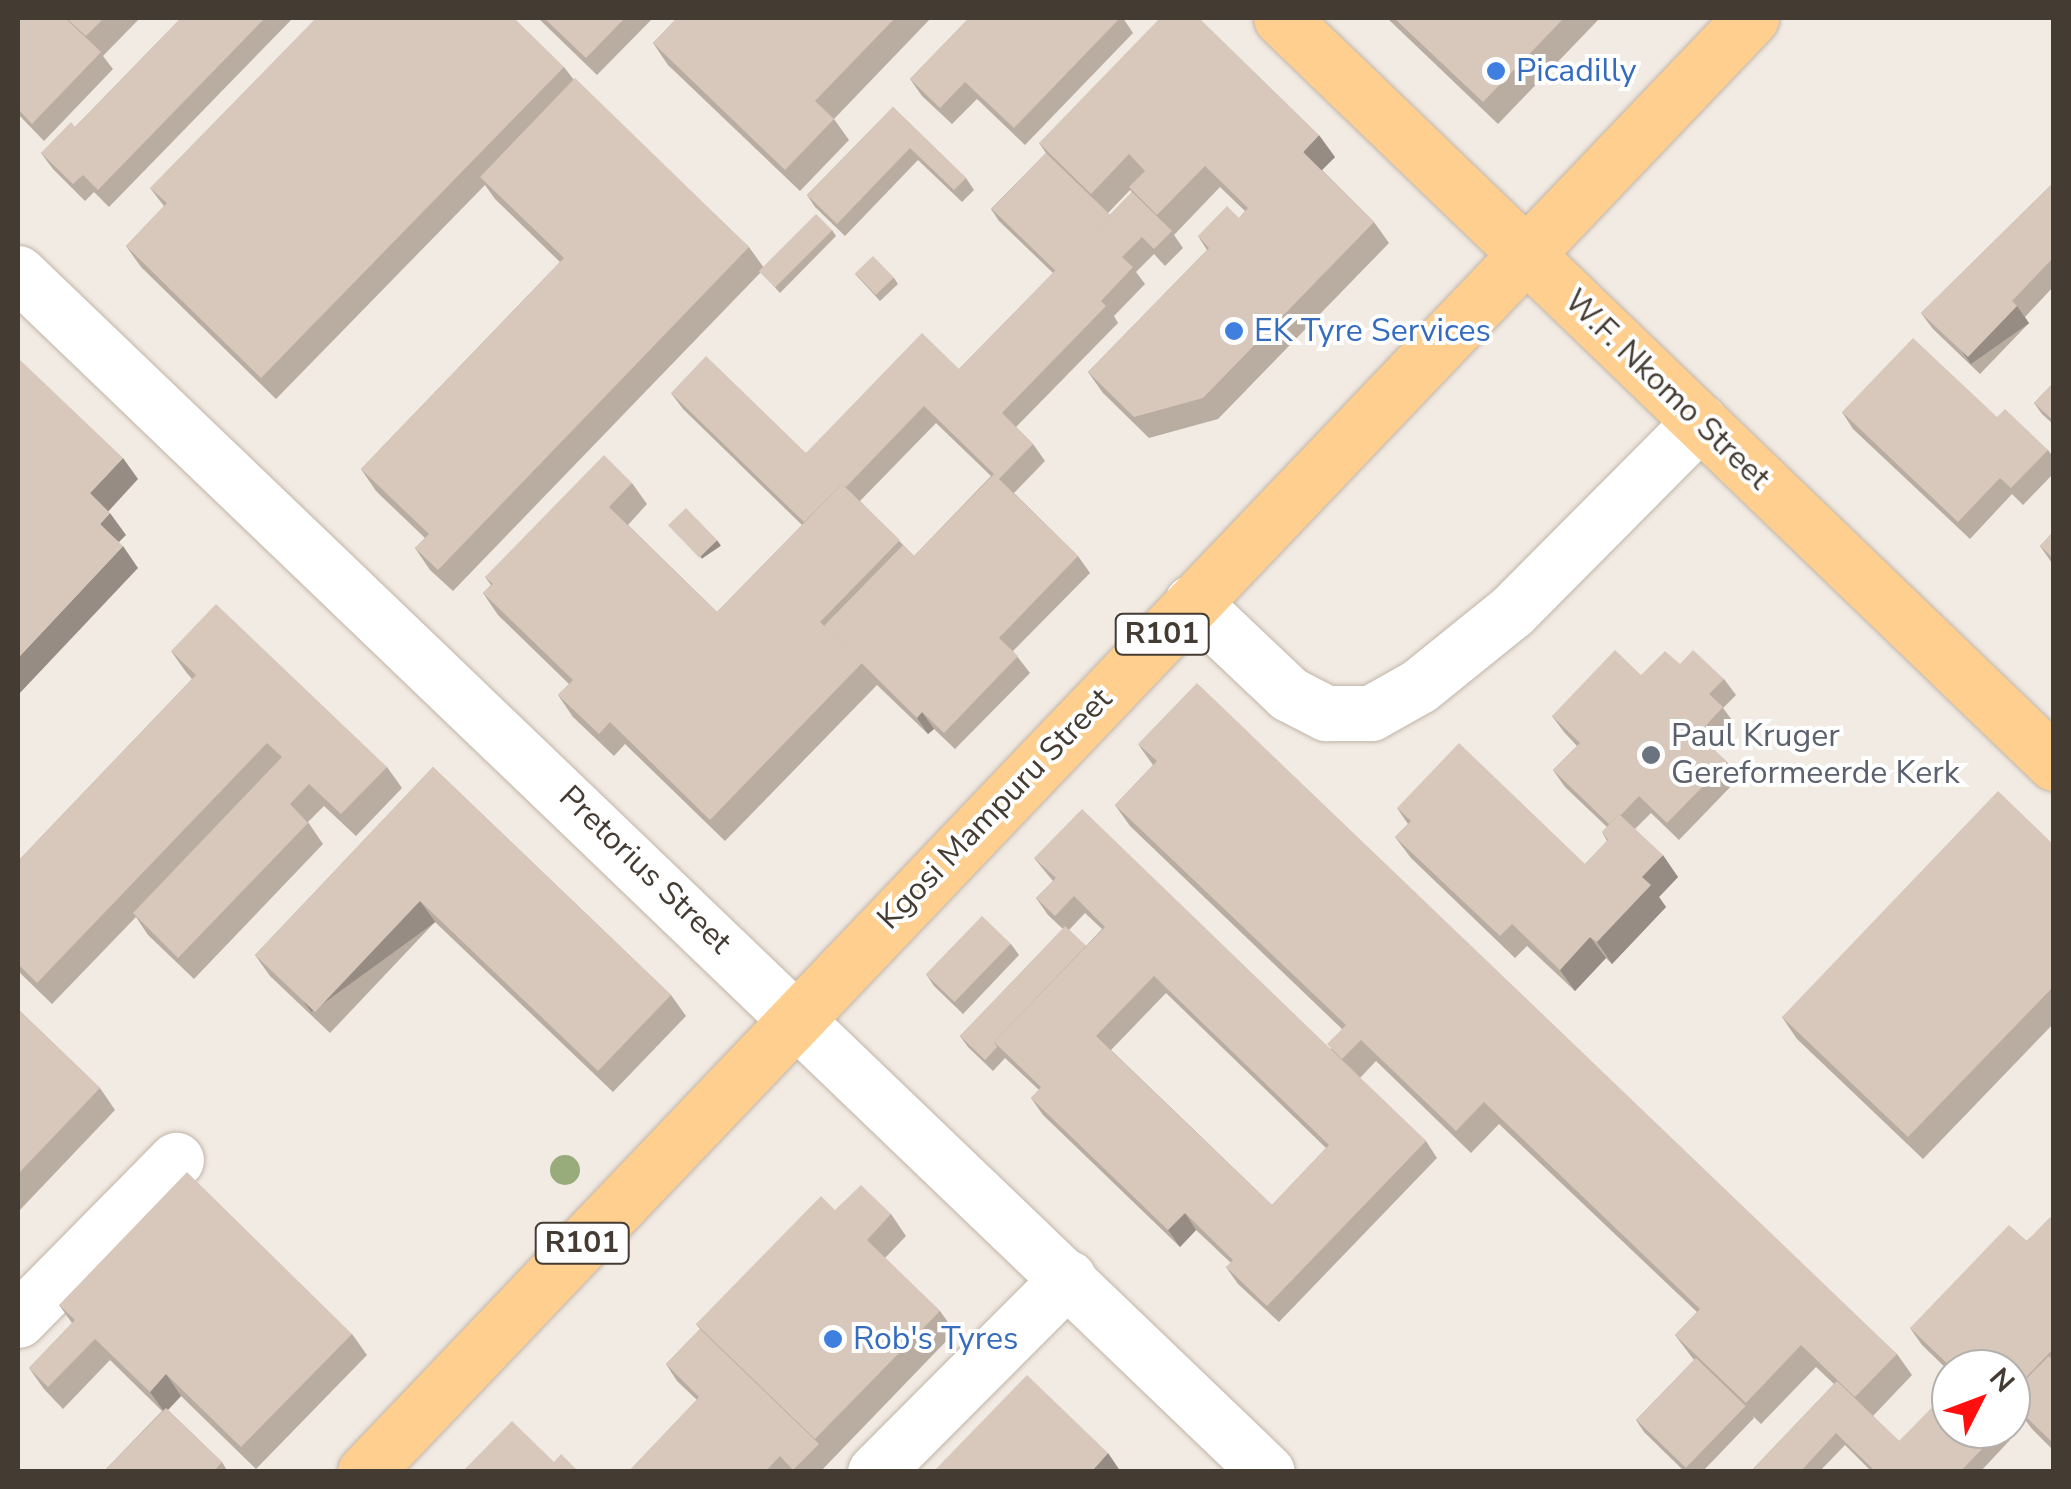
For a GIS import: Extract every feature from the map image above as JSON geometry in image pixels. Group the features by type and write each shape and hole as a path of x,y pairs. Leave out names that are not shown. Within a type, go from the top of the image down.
{"main road":[{"name":"W.F. Nkomo Street","path":"1281,18 2054,763"},
{"name":"Kgosi Mampuru Street","path":"365,1472 1751,18"}],"street":[{"name":"Pretorius Street","path":"18,273 798,1016 1267,1472"},
{"path":"1192,602 1289,694 1326,714 1371,712 1418,686 1512,611 1700,422"},
{"path":"18,1320 176,1160"},
{"path":"875,1472 1068,1278"}],"building":[{"path":"18,18 65,18 101,52 32,124 18,109"},
{"path":"66,18 104,18 86,36"},
{"path":"181,18 265,18 98,190 83,175 73,184 41,153 71,122 75,127"},
{"path":"316,18 514,18 564,67 261,378 126,246 167,203 150,188"},
{"path":"544,18 625,18 586,58"},
{"path":"677,18 895,18 815,101 834,119 785,170 653,43"},
{"path":"969,18 1120,18 1014,128 965,82 940,108 910,79"},
{"path":"1160,18 1199,18 1319,135 1303,152 1374,222 1203,398 1134,417 1088,372 1209,248 1198,236 1227,206 1239,218 1248,208 1205,166 1157,215 1129,187 1145,171 1129,154 1091,194 1039,143"},
{"name":"Picadilly","path":"1394,18 1564,18 1483,102"},
{"path":"575,78 749,247 438,570 415,548 429,534 361,469 564,258 480,177"},
{"path":"893,107 966,178 954,190 910,148 837,224 807,195"},
{"path":"1046,153 1110,215 1056,271 992,209"},
{"path":"2054,182 2054,257 2012,301 2017,306 1968,357 1921,313"},
{"path":"1132,192 1172,231 1154,249 1142,237 1122,257 1133,267 1101,301 1106,306 1002,413 1033,444 999,479 1078,556 999,638 1018,656 944,733 922,712 917,718 824,626 903,545 914,556 994,474 924,406 846,487 842,484 804,522 671,393 706,356 806,453 922,333 959,369"},
{"path":"816,214 832,230 775,288 759,271"},
{"path":"873,256 894,278 876,295 855,273"},
{"path":"1913,338 1997,417 2005,409 2048,450 2011,488 2000,478 1958,522 1842,412"},
{"path":"18,358 123,458 90,493 110,513 100,524 123,546 18,658"},
{"path":"2054,382 2054,421 2034,403"},
{"path":"604,455 632,483 609,507 717,612 842,484 900,540 820,622 862,663 710,820 610,722 599,734 558,695 573,680 483,593 493,584 485,577"},
{"path":"686,508 717,540 699,558 668,525"},
{"path":"2054,531 2054,559 2040,546"},
{"path":"216,604 387,767 341,814 309,784 290,804 308,823 178,958 133,913 282,757 267,743 37,983 18,964 18,861 196,675 171,651"},
{"name":"Paul Kruger Gereformeerde Kerk","path":"1615,650 1641,675 1665,651 1680,664 1693,650 1724,679 1709,694 1723,707 1698,734 1727,762 1667,823 1639,796 1609,824 1553,770 1580,743 1552,716"},
{"path":"1197,683 1897,1354 1855,1397 1801,1345 1746,1403 1675,1335 1700,1309 1484,1102 1456,1131 1361,1040 1342,1059 1327,1044 1346,1025 1115,805 1157,761 1138,744"},
{"path":"1459,743 1585,864 1608,840 1602,832 1619,814 1663,855 1642,877 1651,885 1597,942 1590,937 1560,970 1512,924 1500,936 1395,837 1411,821 1397,808"},
{"path":"433,767 671,995 598,1071 420,901 315,1012 255,955"},
{"path":"1998,791 2054,845 2054,986 1908,1137 1782,1017"},
{"path":"1082,809 1426,1141 1267,1306 1226,1267 1233,1260 1185,1213 1168,1230 1031,1098 1041,1087 994,1042 1105,927 1074,896 1055,916 1036,898 1056,878 1034,858","holes":["1154,976 1329,1145 1272,1205 1096,1036"]},
{"path":"982,916 1011,944 955,1002 926,974"},
{"path":"1065,926 1086,946 994,1042 997,1047 985,1060 960,1036"},
{"path":"18,1009 100,1088 18,1174"},
{"path":"187,1172 352,1334 241,1447 166,1374 150,1392 95,1339 48,1387 29,1368 75,1320 59,1305"},
{"name":"Rob's Tyres","path":"861,1185 891,1214 867,1240 940,1311 815,1439 696,1324 821,1196 835,1210"},
{"path":"2050,1217 2054,1220 2054,1348 2031,1372 2031,1349 1932,1349 1910,1328 2009,1225 2027,1241"},
{"path":"700,1329 819,1444 793,1470 780,1456 765,1472 628,1472 699,1397 666,1364"},
{"path":"2049,1356 2054,1361 2054,1444 2031,1422 2031,1374"},
{"path":"1696,1358 1746,1406 1686,1468 1636,1420"},
{"path":"1027,1375 1108,1453 1091,1472 933,1472"},
{"path":"1837,1381 1899,1441 1931,1408 1931,1449 1982,1449 1960,1472 1876,1472 1836,1433 1800,1472 1750,1472"},
{"path":"166,1408 222,1462 213,1472 103,1472"},
{"path":"512,1421 554,1462 561,1454 579,1472 462,1472"}],"place":[{"name":"Picadilly","path":"1496,71"},
{"name":"EK Tyre Services","path":"1234,331"},
{"name":"Paul Kruger Gereformeerde Kerk","path":"1651,755"},
{"name":"Rob's Tyres","path":"833,1339"}]}
